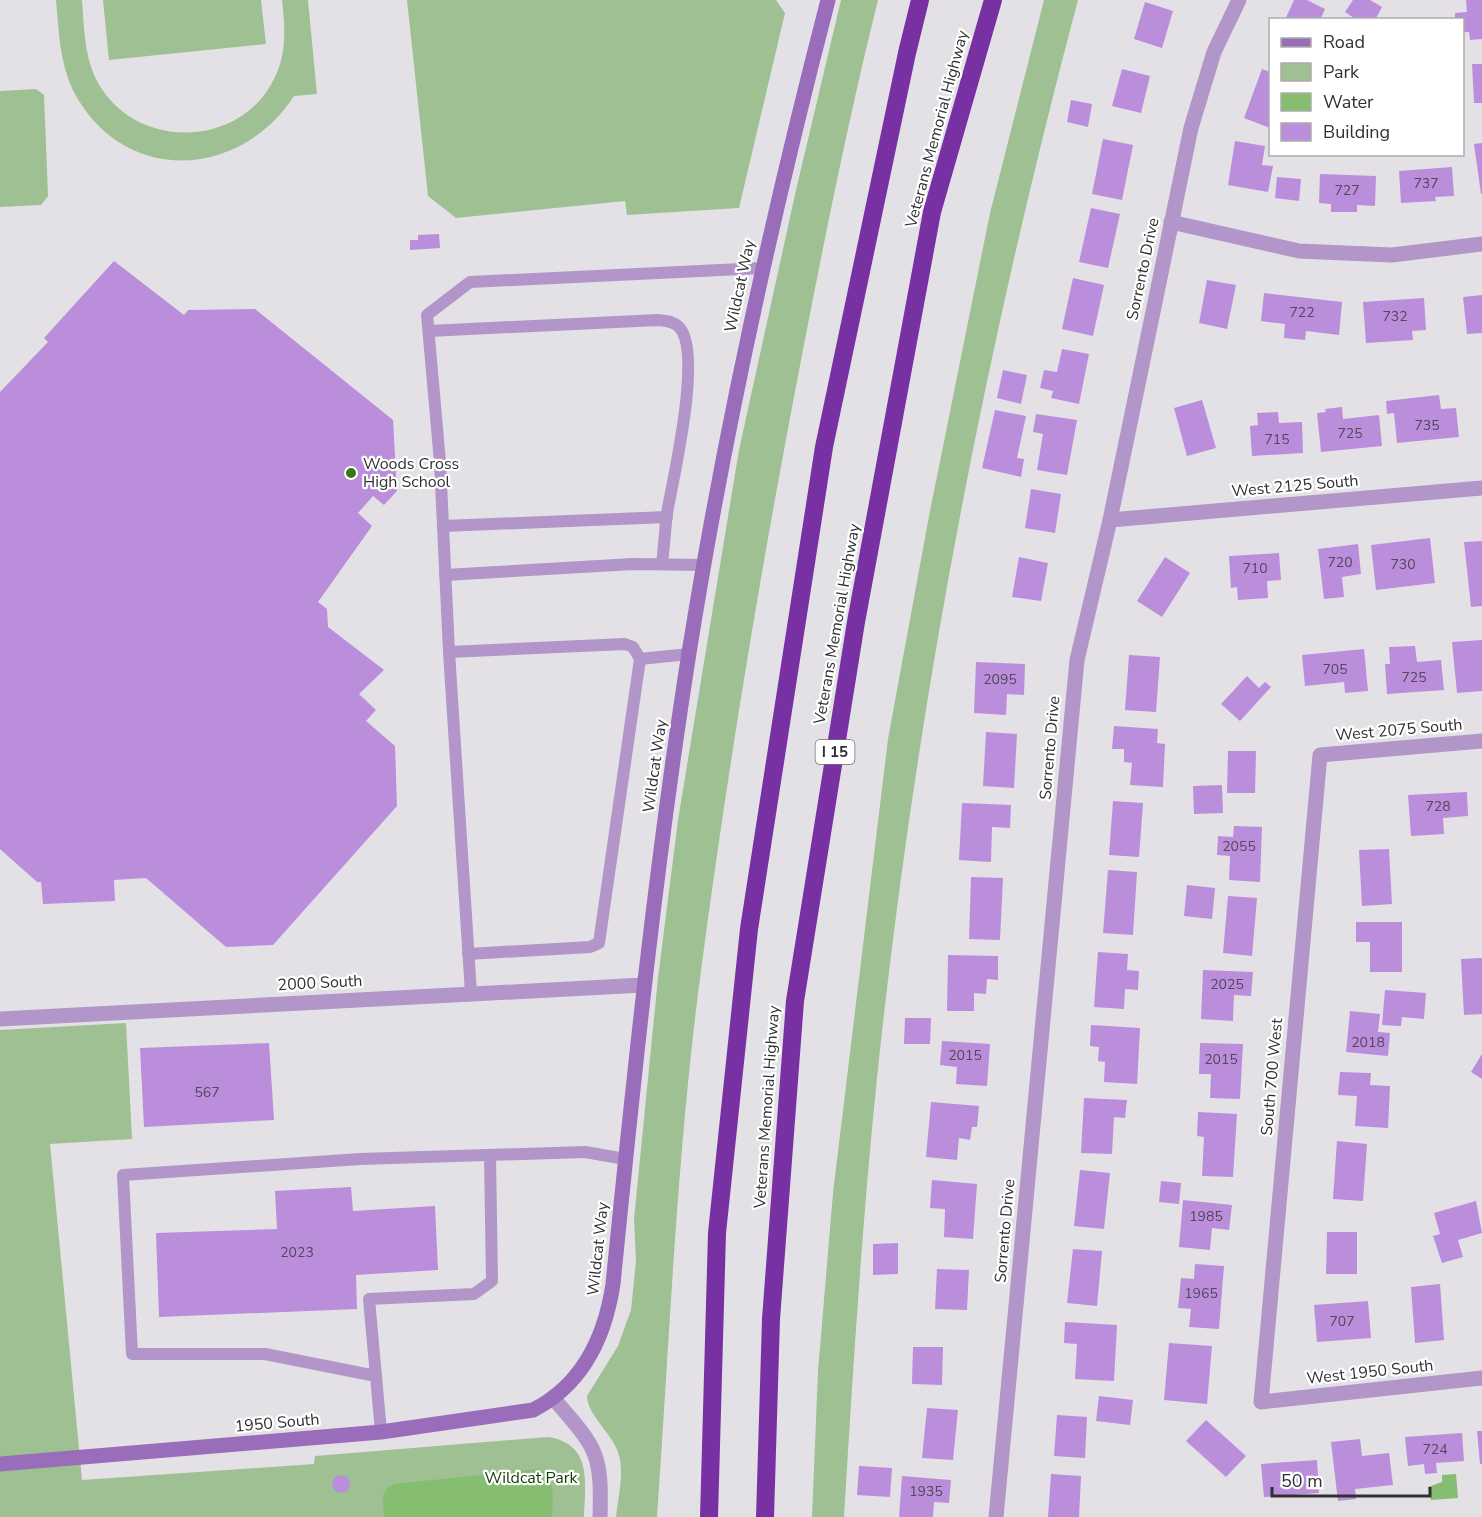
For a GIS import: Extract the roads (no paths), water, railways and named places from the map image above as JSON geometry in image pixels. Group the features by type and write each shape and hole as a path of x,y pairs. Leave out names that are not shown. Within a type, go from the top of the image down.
{"highway":[{"name":"Veterans Memorial Highway","path":"709,1517 717,1233 749,929 824,447 920,0"},
{"name":"Veterans Memorial Highway","path":"765,1517 771,1319 795,1001 856,622 932,212 993,0"}],"street":[{"name":"Wildcat Way","path":"554,1399 584,1364 604,1328 613,1284 643,985 689,654 762,268 828,0"},
{"name":"Sorrento Drive","path":"996,1517 1077,660 1110,520 1191,128 1214,52 1239,0"},
{"path":"1171,222 1299,251 1392,255 1482,244"},
{"name":"West 2125 South","path":"1110,520 1482,488"},
{"name":"West 2075 South","path":"1320,755 1482,741"},
{"name":"South 700 West","path":"1261,1402 1320,755"},
{"name":"2000 South","path":"0,1018 643,985"},
{"name":"West 1950 South","path":"1261,1402 1482,1378"},
{"path":"554,1399 589,1441 596,1455 600,1470 600,1517"},
{"name":"1950 South","path":"0,1464 381,1432 533,1410 554,1399"}],"lane":[{"path":"471,993 443,526 427,315 470,282 762,268"},
{"path":"429,330 658,320 671,322 679,327 687,351 688,390 667,517 662,564"},
{"path":"443,526 667,517"},
{"path":"446,575 662,564 704,565"},
{"path":"449,651 625,644 633,647 640,659 599,943 590,947 468,954"},
{"path":"640,659 689,654"},
{"path":"376,1376 265,1353 132,1354 123,1175 360,1159 585,1152 625,1159"},
{"path":"381,1432 369,1299 474,1294 492,1281 489,1155"}],"water":[{"path":"539,1469 549,1478 551,1484 552,1517 384,1517 384,1494 394,1484"},
{"path":"1456,1474 1458,1498 1431,1500 1428,1487 1442,1482 1442,1475"}],"place":[{"name":"Woods Cross High School","path":"351,473"}],"park label":[{"name":"Wildcat Park","path":"531,1478"}]}
